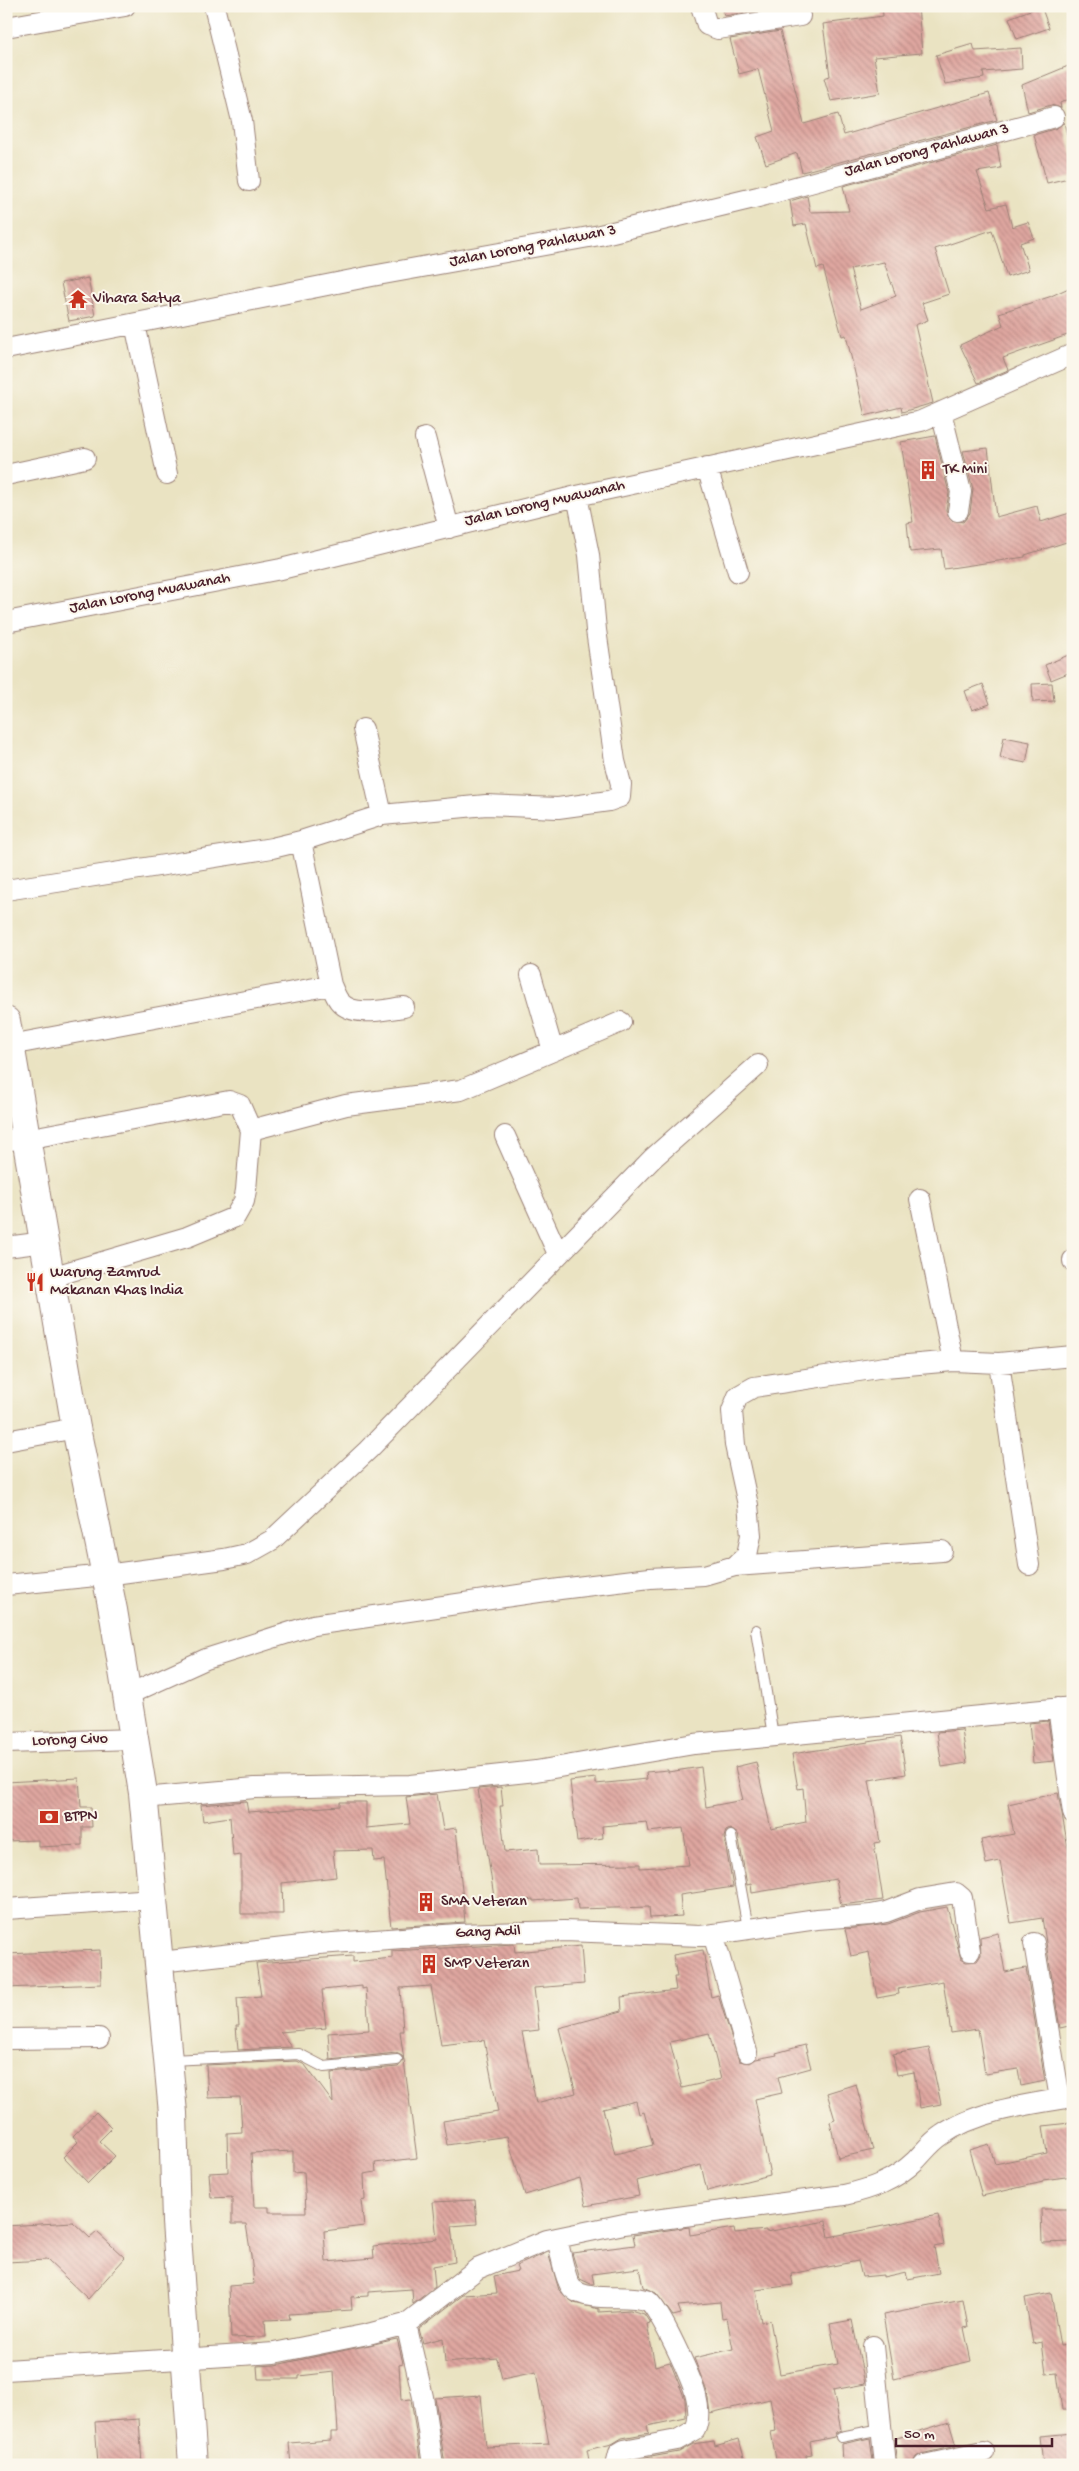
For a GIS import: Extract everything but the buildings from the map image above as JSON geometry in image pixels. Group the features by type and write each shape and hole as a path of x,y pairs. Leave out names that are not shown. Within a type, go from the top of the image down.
{"main road":[{"path":"8,1033 16,1140 45,1242 76,1428 106,1575 144,1798 169,2060 184,2357 193,2465"}],"street":[{"path":"6,27 125,6"},
{"path":"214,6 242,121 249,181"},
{"path":"701,6 707,25 718,29 800,16"},
{"name":"Jalan Lorong Pahlawan 3","path":"6,349 372,276 600,236 758,197 1054,117"},
{"path":"135,324 167,474"},
{"name":"Jalan Lorong Muawanah","path":"6,622 281,568 577,496 921,422 1073,354"},
{"path":"941,412 961,492 958,511"},
{"path":"425,438 448,528"},
{"path":"6,475 85,458"},
{"path":"707,467 738,572"},
{"path":"6,890 272,848 382,815 486,805 558,808 609,801 621,795 621,784 615,761 596,630 589,555 577,496"},
{"path":"363,729 382,815"},
{"path":"300,841 331,985 340,1003 349,1009 371,1011 404,1007"},
{"path":"530,976 553,1051"},
{"path":"8,1033 331,985"},
{"path":"251,1130 346,1105 461,1090 621,1022"},
{"path":"6,1585 106,1575 237,1556 272,1540 368,1450 653,1158 758,1065"},
{"path":"16,1140 229,1101 240,1105 251,1130 244,1201 230,1220 187,1237 51,1277"},
{"path":"505,1136 558,1254"},
{"path":"920,1199 953,1361"},
{"path":"6,1247 45,1242"},
{"path":"735,1566 747,1555 751,1535 748,1505 732,1421 733,1406 738,1396 754,1387 885,1367 953,1361 999,1363 1073,1356"},
{"path":"999,1363 1029,1565"},
{"path":"6,1441 76,1428"},
{"path":"127,1695 206,1659 313,1625 560,1589 650,1578 704,1575 735,1566 942,1551"},
{"path":"144,1798 255,1788 410,1785 536,1771 694,1744 1065,1708 1073,1813"},
{"name":"Lorong Civo","path":"6,1743 134,1738"},
{"name":"Gang Adil","path":"160,1962 319,1944 458,1934 564,1931 701,1936 816,1919 886,1912 920,1899 956,1893 960,1895 964,1905 970,1951"},
{"path":"6,1909 154,1899"},
{"path":"712,1934 747,2052"},
{"path":"6,2370 184,2357 274,2353 406,2324 477,2269 547,2240 624,2224 844,2195 869,2189 894,2178 941,2135 961,2124 991,2114 1067,2098 1034,1943"},
{"path":"6,2039 99,2038"},
{"path":"557,2238 569,2283 574,2290 604,2297 640,2299 651,2304 671,2337 696,2395 699,2417 694,2430 677,2440 624,2450 619,2453 616,2465"},
{"path":"406,2324 423,2397 433,2465"},
{"path":"873,2346 885,2465"},
{"path":"924,2465 984,2452"}],"lane":[{"path":"756,1630 773,1736"},
{"path":"731,1836 748,1928"},
{"path":"169,2060 299,2054 324,2067 397,2060"},
{"path":"841,2437 881,2429"}],"place":[{"name":"Vihara Satya","path":"78,299"},
{"name":"TK Mini","path":"928,470"},
{"name":"Warung Zamrud Makanan Khas India","path":"35,1282"},
{"name":"BTPN","path":"49,1817"},
{"name":"SMA Veteran","path":"426,1902"},
{"name":"SMP Veteran","path":"429,1964"}]}
